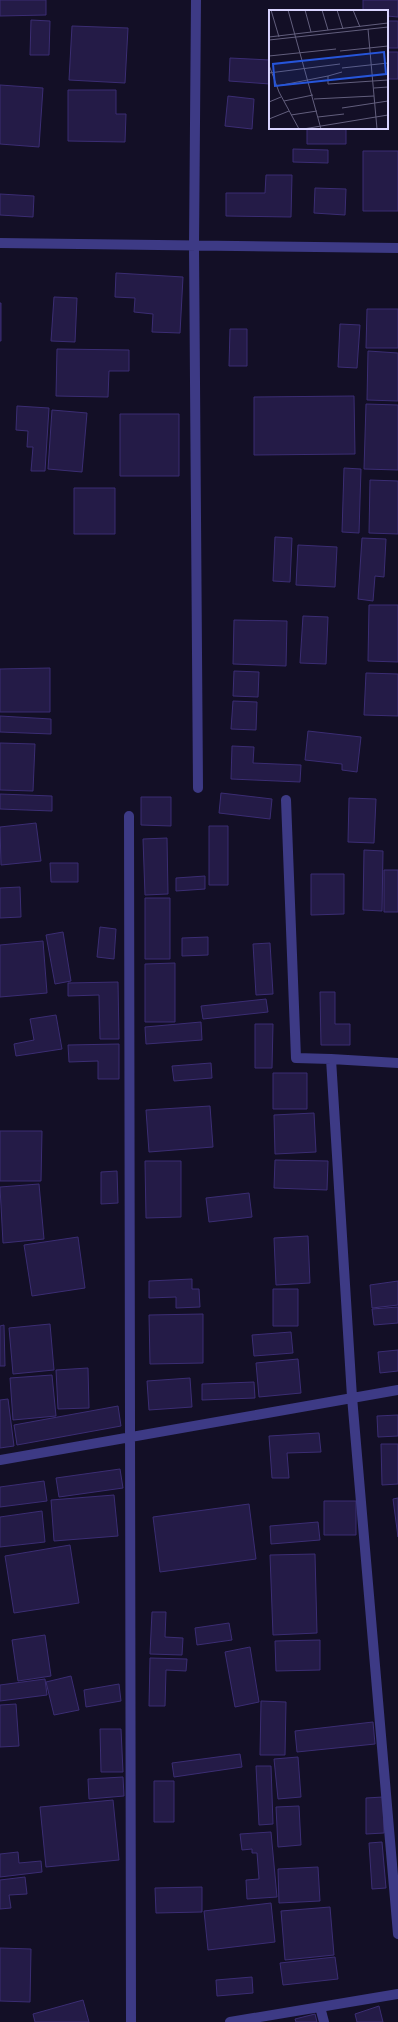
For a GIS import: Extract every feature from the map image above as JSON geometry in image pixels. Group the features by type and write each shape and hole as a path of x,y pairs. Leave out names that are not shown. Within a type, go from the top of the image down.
{"street":[{"path":"196,0 194,246 198,788"},
{"path":"0,243 398,248"},
{"path":"286,800 296,1058 398,1063"},
{"path":"129,816 131,2022"},
{"path":"331,1059 352,1397 398,1934"},
{"path":"0,1460 398,1390"},
{"path":"230,2022 398,1994"},
{"path":"320,2007 324,2022"}],"building":[{"path":"0,0 46,0 46,15 0,16"},
{"path":"363,0 398,0 398,17 388,16 388,10 363,10"},
{"path":"31,20 50,21 49,55 30,55"},
{"path":"388,21 398,21 398,48 388,48"},
{"path":"72,26 128,28 125,83 69,80"},
{"path":"388,52 398,52 398,79 388,79"},
{"path":"230,58 269,60 269,84 229,81"},
{"path":"0,85 43,88 39,147 0,144"},
{"path":"68,90 116,90 116,114 126,114 125,142 68,141"},
{"path":"228,96 254,99 252,129 225,126"},
{"path":"307,129 346,129 346,144 307,144"},
{"path":"293,149 328,150 328,163 293,162"},
{"path":"363,151 398,151 398,211 363,211"},
{"path":"266,175 292,175 291,217 226,216 226,193 265,193"},
{"path":"315,188 346,189 345,215 314,213"},
{"path":"0,194 34,196 33,217 0,215"},
{"path":"116,273 183,277 180,333 152,332 153,314 134,312 135,298 115,297"},
{"path":"54,297 77,298 75,342 51,341"},
{"path":"1,303 1,341 0,341"},
{"path":"367,309 398,309 398,348 366,348"},
{"path":"340,324 360,325 357,368 338,367"},
{"path":"230,329 247,329 247,366 229,366"},
{"path":"57,349 129,350 129,371 109,371 108,397 56,396"},
{"path":"368,351 398,353 398,401 367,400"},
{"path":"354,396 355,454 254,455 254,397"},
{"path":"366,404 398,405 398,470 364,469"},
{"path":"17,406 49,408 45,471 31,471 33,447 27,447 28,431 16,430"},
{"path":"52,410 87,413 82,472 48,469"},
{"path":"120,414 179,414 179,476 120,476"},
{"path":"344,468 361,469 359,533 342,532"},
{"path":"370,480 398,481 398,534 369,533"},
{"path":"74,488 115,488 115,534 74,534"},
{"path":"275,537 292,538 290,582 273,581"},
{"path":"362,538 386,539 384,577 375,576 373,601 358,599"},
{"path":"298,545 337,547 335,587 296,585"},
{"path":"369,605 398,605 398,662 368,661"},
{"path":"303,616 328,617 326,664 300,663"},
{"path":"234,620 287,621 286,666 233,664"},
{"path":"50,668 50,712 0,712 0,669"},
{"path":"234,671 259,672 258,697 233,696"},
{"path":"366,673 398,674 398,716 364,715"},
{"path":"233,701 257,702 256,730 231,729"},
{"path":"0,716 51,719 51,734 0,732"},
{"path":"308,731 361,737 357,772 342,770 342,764 305,760"},
{"path":"0,743 35,744 33,791 0,790"},
{"path":"232,746 254,747 253,763 301,765 300,782 231,779"},
{"path":"221,793 272,799 270,819 219,813"},
{"path":"0,794 52,796 52,811 0,809"},
{"path":"141,797 171,797 171,826 141,825"},
{"path":"349,798 376,799 374,843 348,842"},
{"path":"36,823 41,861 1,865 0,827"},
{"path":"209,826 228,826 228,885 209,885"},
{"path":"167,838 168,894 145,895 143,839"},
{"path":"364,850 383,851 382,911 363,910"},
{"path":"50,863 78,863 78,882 51,882"},
{"path":"384,870 398,870 398,912 384,912"},
{"path":"311,874 344,874 344,914 311,915"},
{"path":"205,876 205,889 176,891 176,878"},
{"path":"20,887 21,917 0,918 0,888"},
{"path":"145,898 170,898 170,959 145,959"},
{"path":"100,927 116,929 114,959 97,957"},
{"path":"63,932 71,981 55,984 46,935"},
{"path":"208,937 208,955 182,956 182,938"},
{"path":"43,941 47,993 0,997 0,945"},
{"path":"270,943 273,994 256,995 253,944"},
{"path":"175,963 175,1022 145,1022 145,964"},
{"path":"118,982 119,1039 100,1039 99,995 68,996 68,983"},
{"path":"320,992 335,992 335,1024 350,1024 350,1045 321,1045"},
{"path":"266,999 268,1012 203,1019 201,1006"},
{"path":"56,1015 62,1049 16,1056 14,1044 34,1040 30,1019"},
{"path":"201,1022 202,1040 146,1044 145,1027"},
{"path":"255,1024 273,1024 272,1068 255,1068"},
{"path":"119,1044 119,1079 98,1079 98,1061 69,1062 68,1045"},
{"path":"211,1063 212,1078 174,1081 172,1066"},
{"path":"273,1073 307,1073 307,1109 273,1109"},
{"path":"210,1106 213,1147 149,1152 146,1110"},
{"path":"314,1113 316,1152 275,1154 274,1115"},
{"path":"0,1131 42,1131 41,1181 0,1181"},
{"path":"275,1160 328,1161 327,1190 274,1188"},
{"path":"145,1161 181,1161 181,1217 146,1218"},
{"path":"117,1171 118,1203 101,1204 101,1172"},
{"path":"39,1184 44,1239 3,1243 0,1187"},
{"path":"249,1193 252,1217 209,1222 206,1198"},
{"path":"308,1236 310,1283 276,1285 274,1238"},
{"path":"78,1237 85,1288 32,1296 24,1245"},
{"path":"192,1279 192,1289 199,1289 200,1307 176,1308 176,1297 149,1298 149,1281"},
{"path":"398,1281 398,1305 372,1308 370,1285"},
{"path":"273,1289 298,1289 298,1326 273,1326"},
{"path":"398,1307 398,1323 374,1325 372,1309"},
{"path":"203,1314 203,1363 150,1364 149,1315"},
{"path":"50,1324 54,1370 13,1374 9,1328"},
{"path":"4,1325 5,1366 0,1366 0,1326"},
{"path":"291,1332 293,1353 254,1356 252,1335"},
{"path":"398,1350 398,1371 380,1373 378,1352"},
{"path":"298,1359 301,1393 259,1397 256,1363"},
{"path":"88,1368 89,1408 58,1409 56,1370"},
{"path":"52,1375 56,1416 13,1420 10,1378"},
{"path":"190,1378 192,1407 149,1410 147,1381"},
{"path":"254,1382 255,1398 202,1400 202,1384"},
{"path":"8,1399 14,1446 0,1448 0,1400"},
{"path":"118,1406 121,1426 17,1445 14,1425"},
{"path":"398,1415 398,1436 378,1437 377,1416"},
{"path":"319,1433 321,1452 287,1453 289,1478 272,1478 269,1436"},
{"path":"381,1444 398,1444 398,1484 382,1485"},
{"path":"120,1469 123,1488 59,1497 56,1478"},
{"path":"44,1481 47,1501 0,1507 0,1487"},
{"path":"114,1495 118,1536 54,1541 51,1500"},
{"path":"398,1498 398,1537 393,1499"},
{"path":"324,1501 356,1501 356,1535 324,1535"},
{"path":"249,1504 256,1559 160,1572 153,1517"},
{"path":"42,1511 45,1542 0,1547 0,1517"},
{"path":"318,1522 320,1540 271,1544 270,1526"},
{"path":"70,1545 79,1603 14,1613 5,1556"},
{"path":"315,1554 317,1633 273,1635 270,1555"},
{"path":"152,1612 166,1612 165,1637 183,1638 182,1655 150,1654"},
{"path":"229,1623 232,1640 197,1645 195,1628"},
{"path":"45,1635 51,1676 18,1681 12,1640"},
{"path":"320,1640 320,1670 276,1671 275,1641"},
{"path":"250,1647 259,1702 235,1707 225,1652"},
{"path":"150,1658 187,1659 186,1671 166,1670 165,1706 149,1706"},
{"path":"71,1676 79,1710 54,1715 46,1682"},
{"path":"45,1679 47,1695 0,1701 0,1685"},
{"path":"119,1684 121,1701 86,1707 84,1690"},
{"path":"261,1701 286,1702 285,1755 260,1755"},
{"path":"16,1704 19,1746 0,1747 0,1705"},
{"path":"373,1722 375,1744 297,1752 295,1731"},
{"path":"100,1729 121,1729 123,1772 101,1772"},
{"path":"240,1754 242,1767 174,1777 172,1763"},
{"path":"298,1757 301,1797 278,1799 274,1759"},
{"path":"256,1766 271,1766 273,1824 259,1825"},
{"path":"123,1777 124,1796 89,1799 88,1779"},
{"path":"154,1781 174,1781 174,1822 154,1822"},
{"path":"383,1797 384,1833 366,1834 366,1798"},
{"path":"113,1800 119,1860 46,1867 40,1807"},
{"path":"299,1806 301,1845 278,1847 276,1807"},
{"path":"271,1832 277,1897 247,1899 246,1880 259,1879 257,1853 252,1853 252,1849 242,1850 240,1834"},
{"path":"382,1842 386,1888 372,1889 369,1843"},
{"path":"18,1852 19,1863 41,1861 42,1872 0,1877 0,1854"},
{"path":"318,1867 320,1901 279,1903 278,1869"},
{"path":"25,1877 27,1894 9,1895 11,1908 0,1909 0,1880"},
{"path":"202,1887 202,1912 156,1913 155,1888"},
{"path":"271,1903 275,1942 208,1950 204,1911"},
{"path":"330,1907 334,1955 285,1960 281,1911"},
{"path":"0,1948 31,1949 30,2002 0,2001"},
{"path":"335,1957 338,1979 283,1985 280,1963"},
{"path":"252,1977 253,1993 217,1996 216,1980"},
{"path":"83,2000 89,2022 35,2022 33,2014"},
{"path":"379,2006 383,2022 357,2022 355,2014"},
{"path":"315,2014 317,2022 296,2022 295,2019"}]}
